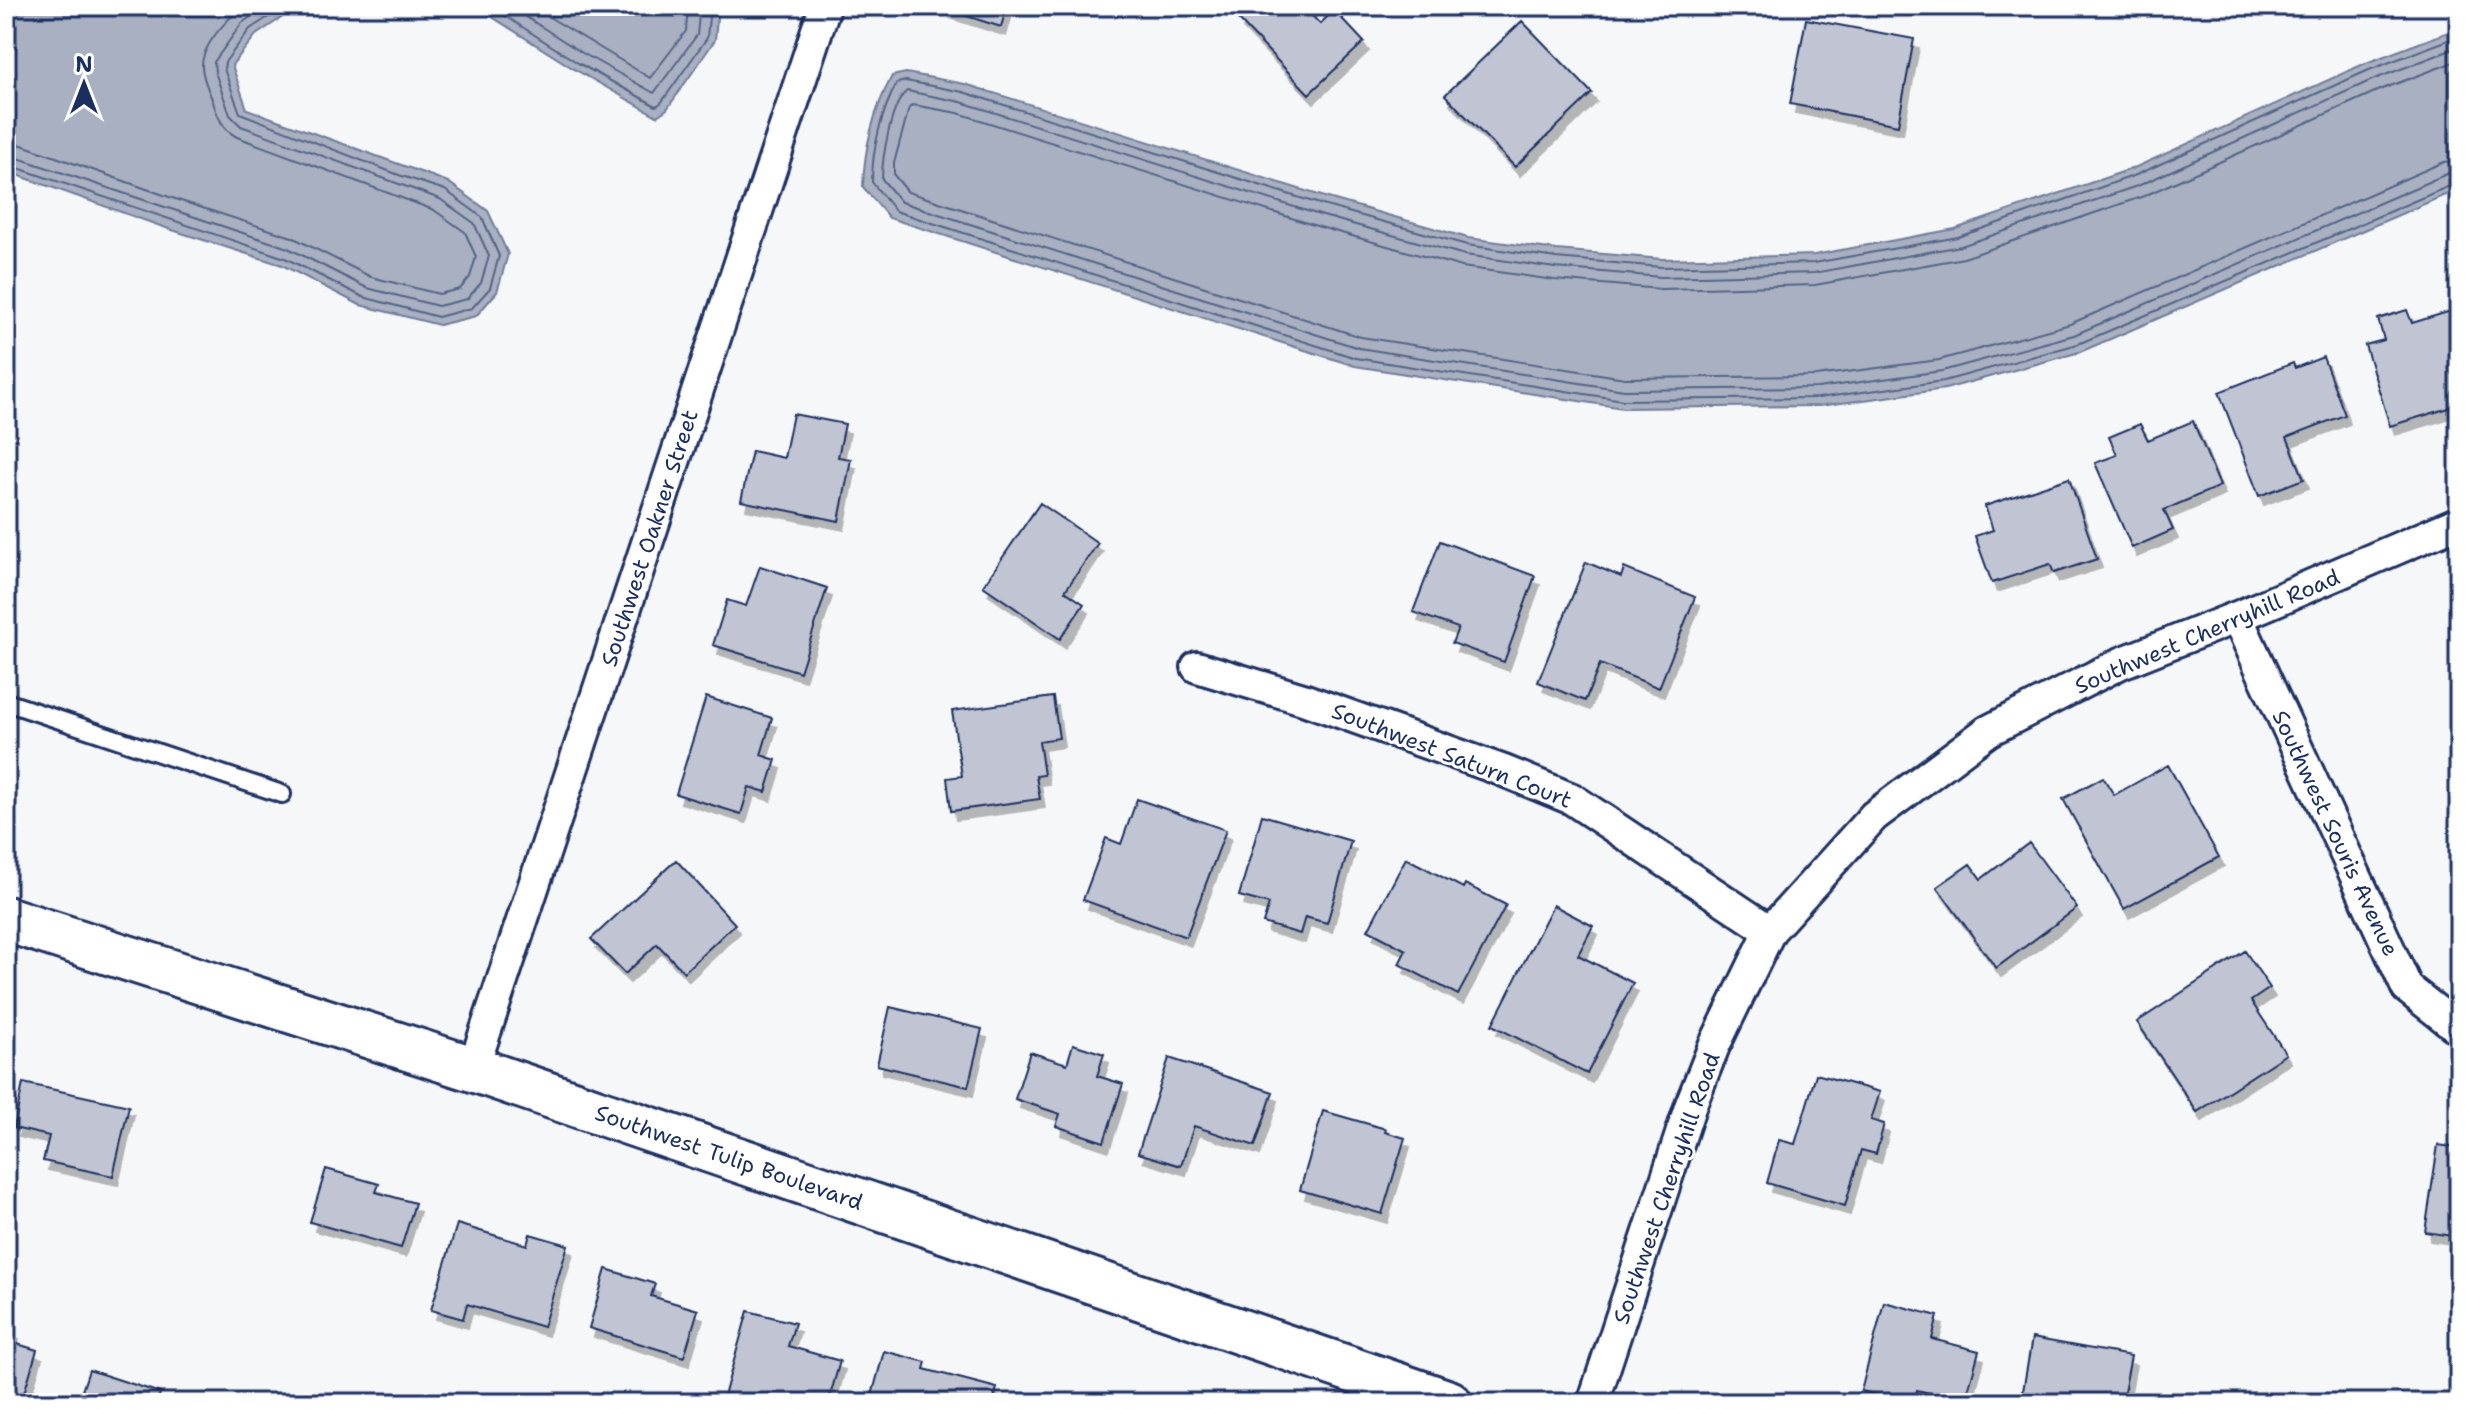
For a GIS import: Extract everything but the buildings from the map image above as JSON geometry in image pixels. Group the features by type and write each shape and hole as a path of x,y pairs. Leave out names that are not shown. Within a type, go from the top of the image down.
{"street":[{"name":"Southwest Oakner Street","path":"473,1069 825,6"},
{"name":"Southwest Cherryhill Road","path":"1593,1403 1691,1104 1714,1046 1770,931 1874,816 1988,731 2121,663 2459,522"},
{"name":"Southwest Souris Avenue","path":"2237,617 2407,988 2459,1029"},
{"name":"Southwest Saturn Court","path":"1197,667 1303,699 1504,771 1572,799 1770,931"},
{"name":"Southwest Tulip Boulevard","path":"6,919 473,1069 1449,1403"}],"lane":[{"path":"6,702 282,794"}],"water":[{"path":"6,6 299,6 256,35 232,65 247,109 448,182 488,211 508,254 497,292 476,316 439,325 360,305 282,265 6,171"},
{"path":"475,6 718,6 715,40 667,109 657,116 574,69"},
{"path":"2459,28 2459,189 2080,352 1945,389 1819,406 1623,408 1355,366 889,218 863,187 865,158 880,102 892,76 906,73 965,84 1328,198 1468,238 1662,259 1814,255 1955,229 2134,168 2366,63"}]}
